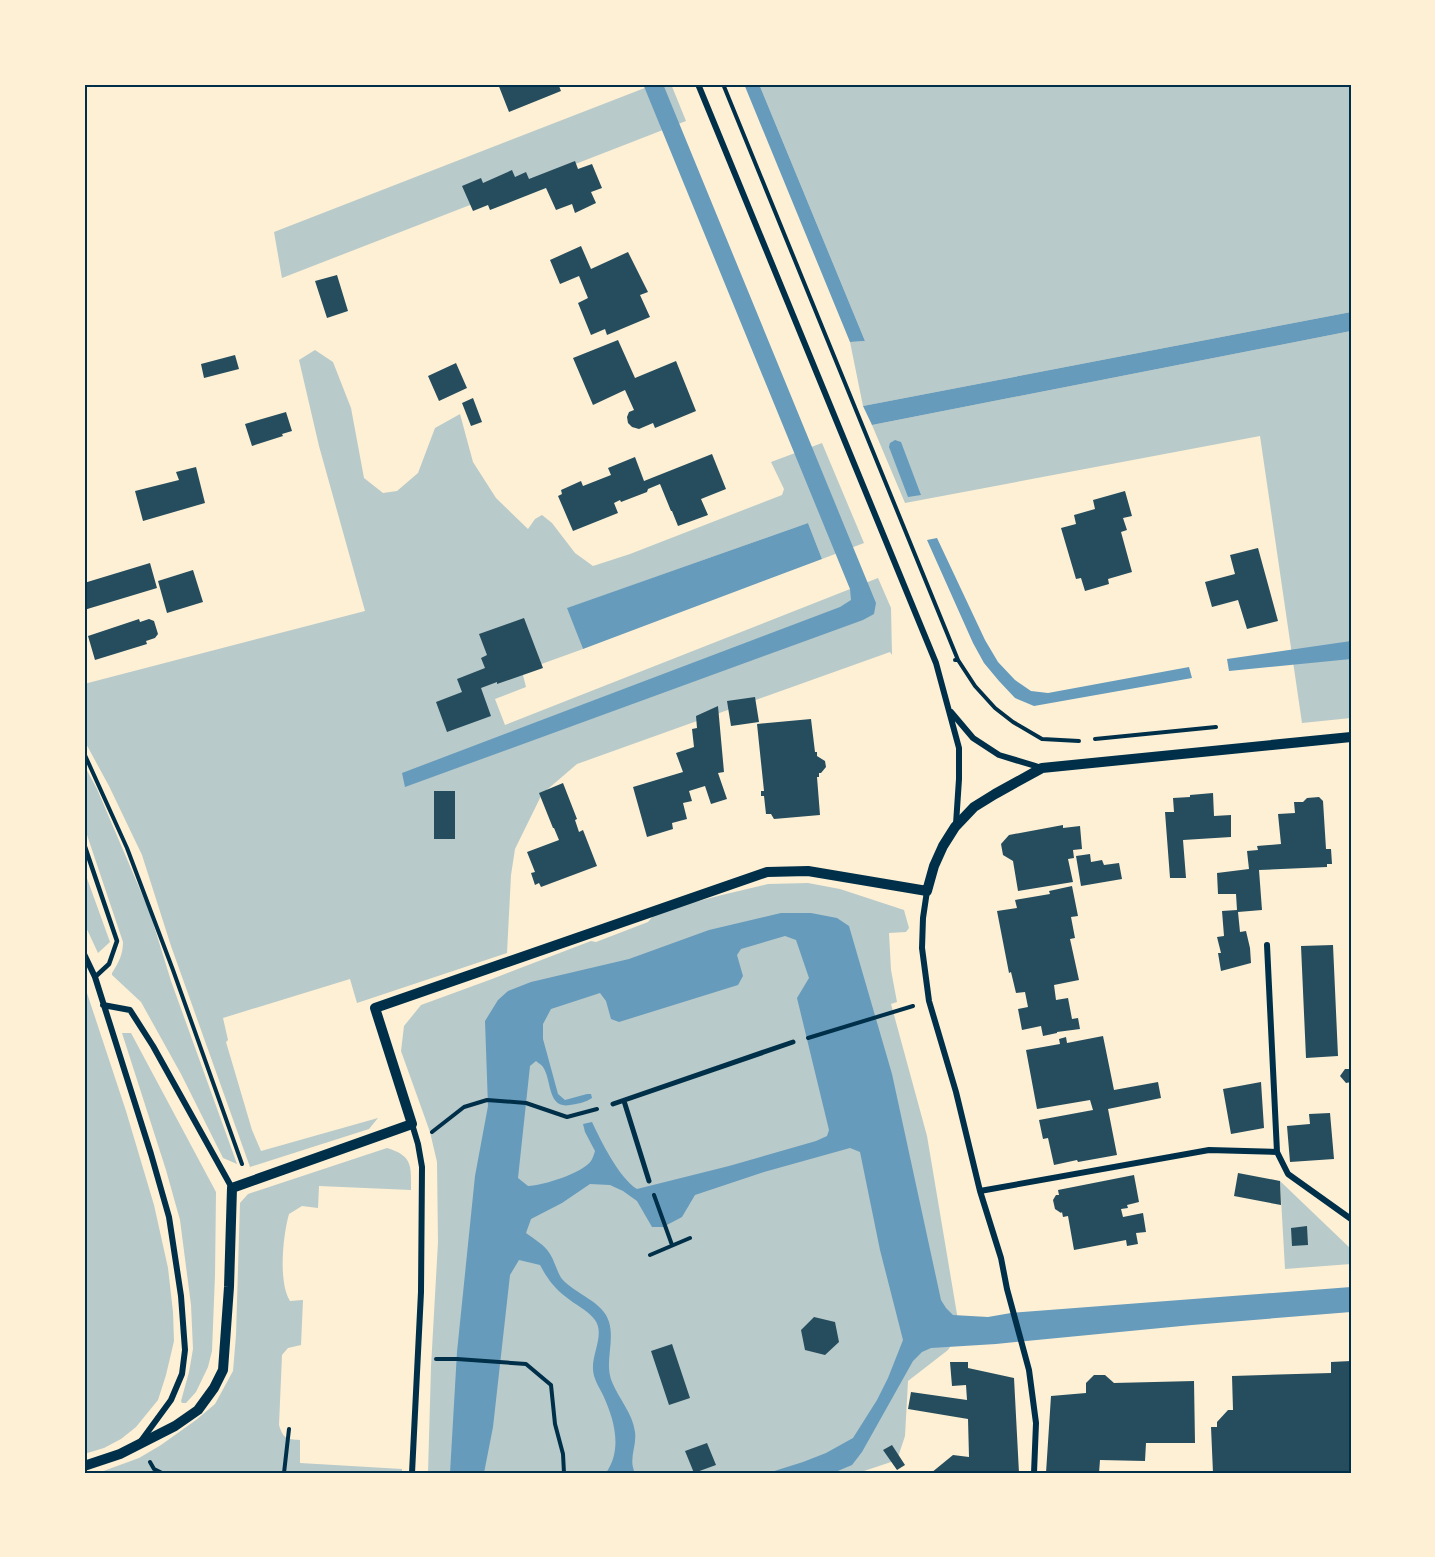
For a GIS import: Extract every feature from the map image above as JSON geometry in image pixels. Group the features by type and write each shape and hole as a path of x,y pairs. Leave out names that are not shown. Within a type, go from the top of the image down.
{"street":[{"path":"698,84 936,663 959,748 955,827"},
{"path":"949,710 973,738 999,755 1042,768 1351,737"},
{"path":"1034,1473 1036,1423 1029,1370 1001,1258 980,1191 956,1092 929,1001 922,948 927,891 934,866 955,827 974,807 1042,768"},
{"path":"412,1473 422,1225 422,1167 418,1144 375,1008 767,872 808,871 927,891"},
{"path":"1267,945 1277,1152 1288,1174 1351,1219"},
{"path":"84,954 94,976 169,1217 181,1296 185,1350 182,1374 171,1400 139,1444"},
{"path":"84,1466 120,1454 175,1426 198,1410 214,1388 223,1370 229,1287 232,1188 153,1046 130,1010 103,1005"},
{"path":"613,1104 793,1042"},
{"path":"624,1101 649,1181"},
{"path":"232,1188 412,1124"},
{"path":"980,1191 1209,1150 1277,1152"}],"lane":[{"path":"84,844 117,941 109,964 94,976"}],"path":[{"path":"723,84 958,660 975,686 995,708 1042,739 1079,741 1223,726"},
{"path":"936,663 958,660"},
{"path":"84,753 140,881 248,1181"},
{"path":"793,1042 898,1009"},
{"path":"418,1144 464,1107 487,1100 526,1103 567,1117 613,1104"},
{"path":"649,1181 672,1245"},
{"path":"650,1255 690,1238"},
{"path":"457,1359 526,1365 551,1385 564,1473"},
{"path":"284,1473 289,1429"}],"shaded area":[{"path":"655,84 671,84 686,121 282,278 274,232"},
{"path":"759,84 1351,84 1351,312 863,406 850,342 865,341"},
{"path":"1351,331 1351,718 1302,723 1260,436 905,503 872,425"},
{"path":"315,350 333,362 351,408 364,478 383,493 397,491 418,473 435,428 460,414 473,462 496,498 528,529 535,519 542,515 552,523 575,553 593,566 782,495 784,489 771,462 822,443 864,543 822,559 808,523 568,608 583,649 522,671 526,687 495,699 505,725 878,578 891,608 892,655 890,652 577,764 542,794 515,849 511,875 507,953 357,1003 350,979 223,1018 228,1040 226,1042 252,1130 261,1151 378,1118 369,1129 250,1167 171,946 142,855 84,740 84,684 365,611 319,446 299,360"},
{"path":"84,765 97,789 150,913 171,981 237,1164 223,1158 181,1074 141,1002 112,975 119,962 123,942 84,826"},
{"path":"84,870 110,942 98,953 84,923"},
{"path":"808,883 840,889 904,910 909,928 906,932 889,933 891,970 897,1002 891,1004 927,1136 960,1332 948,1350 908,1381 905,1436 897,1460 858,1473 428,1473 438,1242 437,1162 430,1132 401,1051 404,1026 421,1005 591,941 596,942 648,922 653,916 691,903 768,884"},
{"path":"84,984 154,1205 168,1268 174,1341 158,1400 136,1427 121,1439 104,1448 84,1454"},
{"path":"122,1033 131,1033 216,1192 212,1351 208,1367 196,1392 186,1403 181,1401 193,1349 191,1305 180,1220"},
{"path":"387,1148 402,1155 409,1163 411,1190 319,1186 318,1208 302,1206 289,1214 284,1246 284,1282 290,1301 303,1300 301,1345 288,1348 282,1355 279,1425 286,1437 300,1440 300,1463 402,1469 402,1473 98,1473 139,1458 196,1420 215,1404 233,1371 240,1203 248,1194"},
{"path":"1280,1181 1351,1249 1351,1264 1285,1269"}],"water":[{"path":"643,84 663,84 876,603 874,614 863,620 405,787 402,773 840,607 851,600 850,589"},
{"path":"744,84 759,84 865,341 850,342"},
{"path":"1351,312 1351,331 872,425 863,406"},
{"path":"895,440 901,442 921,495 908,497 889,447 890,443"},
{"path":"808,523 822,559 583,649 567,608"},
{"path":"937,538 985,640 998,662 1015,680 1031,691 1048,693 1189,667 1192,678 1034,706 1015,698 984,663 973,643 927,540"},
{"path":"1351,641 1351,659 1229,671 1227,659"},
{"path":"781,913 811,913 837,918 849,926 892,1074 941,1300 953,1315 988,1317 1011,1313 1351,1287 1351,1312 931,1348 922,1352 913,1361 862,1452 852,1465 833,1473 768,1473 826,1453 853,1438 877,1400 903,1340 880,1250 860,1152 850,1148 764,1172 695,1195 682,1217 663,1227 652,1227 637,1201 623,1191 610,1185 590,1184 562,1203 531,1219 526,1233 548,1251 562,1279 606,1315 611,1330 610,1375 634,1425 635,1443 632,1463 635,1473 606,1473 614,1454 615,1434 610,1414 593,1372 598,1325 589,1313 558,1290 540,1265 519,1260 510,1275 493,1427 484,1473 450,1473 457,1352 475,1176 488,1106 485,1021 498,1000 508,991 531,982 629,959 709,930","holes":["785,936 796,940 809,978 797,998 829,1130 827,1136 729,1166 637,1189 617,1168 592,1122 583,1124 595,1151 586,1166 562,1178 535,1185 528,1186 518,1178 530,1066 536,1061 542,1066 557,1103 570,1105 592,1098 591,1094 587,1094 565,1100 558,1094 543,1039 543,1024 551,1009 600,993 606,1001 611,1019 619,1022 738,985 743,976 737,955 741,949"]}],"building":[{"path":"498,84 561,84 559,86 561,91 509,112"},
{"path":"575,161 578,169 592,164 602,188 591,192 596,203 575,213 572,204 556,210 546,188 490,210 488,205 473,211 462,186 481,178 483,183 512,170 515,177 526,172 529,179"},
{"path":"581,246 591,269 628,252 648,292 640,295 650,317 607,335 605,329 591,335 578,303 588,298 579,276 560,284 550,260"},
{"path":"337,275 348,311 327,318 315,281"},
{"path":"618,340 635,378 676,361 696,411 655,428 653,423 639,429 628,423 629,412 634,410 625,390 593,405 573,358"},
{"path":"235,355 239,369 204,378 201,364"},
{"path":"456,363 467,388 439,401 428,376"},
{"path":"473,398 482,422 471,426 462,403"},
{"path":"286,412 292,431 252,446 245,424"},
{"path":"712,454 726,489 701,499 708,515 678,526 660,484 648,489 647,492 614,503 618,513 573,531 558,496 562,494 561,490 581,481 583,486 611,475 608,468 635,457 644,481"},
{"path":"196,467 205,503 143,521 135,491 179,480 176,472"},
{"path":"1125,491 1132,516 1123,518 1127,530 1121,532 1132,572 1108,579 1109,584 1085,591 1081,578 1076,579 1061,528 1076,524 1074,515 1095,509 1093,500"},
{"path":"1258,548 1278,621 1247,629 1238,600 1212,607 1205,582 1235,574 1230,555"},
{"path":"150,563 157,588 84,610 84,583"},
{"path":"193,570 203,602 167,613 158,581"},
{"path":"524,618 543,668 481,688 491,716 447,732 436,702 462,692 457,679 485,668 481,658 487,655 479,634"},
{"path":"139,619 140,622 149,619 154,621 158,634 155,638 146,641 147,644 95,660 88,636"},
{"path":"755,697 759,722 731,726 727,701"},
{"path":"718,706 724,772 718,773 727,799 711,804 705,786 689,791 692,801 683,803 687,819 672,823 673,829 647,837 633,787 683,772 676,753 694,747 692,729 697,728 696,716"},
{"path":"811,719 815,752 825,761 826,767 817,777 820,815 774,819 771,814 766,814 764,796 761,796 761,791 764,791 757,724"},
{"path":"563,783 577,819 575,820 579,832 583,830 597,866 541,887 539,883 535,885 531,873 535,872 527,852 559,840 539,793"},
{"path":"434,791 455,791 455,839 434,839"},
{"path":"1213,793 1214,816 1231,815 1231,837 1183,840 1186,878 1170,878 1165,812 1174,812 1173,798"},
{"path":"1319,797 1323,801 1326,849 1331,849 1332,864 1327,864 1327,867 1259,870 1262,910 1238,912 1240,932 1246,931 1251,963 1221,971 1218,953 1221,953 1217,937 1224,936 1222,911 1237,910 1236,894 1218,894 1217,873 1249,869 1247,851 1258,850 1257,846 1281,844 1278,814 1295,813 1294,802"},
{"path":"1063,825 1063,828 1080,826 1082,849 1073,850 1074,858 1068,859 1073,882 1018,891 1013,861 1003,855 1001,844 1009,835"},
{"path":"1090,854 1091,862 1102,860 1104,865 1119,863 1122,879 1081,886 1076,856"},
{"path":"1072,886 1078,916 1071,917 1075,938 1070,939 1079,980 1054,985 1056,1000 1068,998 1072,1019 1078,1018 1080,1029 1043,1036 1041,1026 1022,1030 1018,1009 1028,1007 1025,992 1016,993 1011,972 1009,973 997,911 1017,908 1015,900 1050,894 1049,891"},
{"path":"1333,945 1338,1056 1306,1058 1301,946"},
{"path":"1103,1036 1114,1090 1158,1082 1161,1098 1108,1109 1117,1155 1054,1165 1048,1138 1043,1139 1039,1120 1093,1110 1090,1100 1037,1109 1026,1050 1060,1044 1059,1039 1066,1037 1067,1043"},
{"path":"1345,1069 1351,1069 1351,1082 1346,1083 1340,1076"},
{"path":"1261,1082 1264,1128 1231,1134 1223,1089"},
{"path":"1330,1113 1334,1159 1290,1162 1287,1126 1310,1124 1309,1114"},
{"path":"1238,1173 1280,1181 1281,1205 1234,1196"},
{"path":"1134,1175 1139,1202 1121,1209 1123,1217 1143,1213 1146,1232 1136,1233 1138,1244 1127,1246 1126,1240 1074,1250 1068,1216 1063,1217 1062,1212 1055,1209 1053,1200 1056,1195 1059,1195 1058,1190"},
{"path":"1307,1226 1308,1245 1292,1246 1291,1228"},
{"path":"814,1317 835,1322 839,1342 825,1355 805,1350 801,1330"},
{"path":"672,1344 690,1398 669,1405 651,1351"},
{"path":"1351,1361 1351,1473 1213,1473 1211,1427 1217,1427 1217,1422 1228,1410 1233,1410 1232,1376 1331,1373 1331,1362"},
{"path":"950,1362 968,1362 968,1368 1014,1378 1019,1473 931,1473 953,1455 969,1457 968,1419 908,1409 911,1392 967,1400 966,1385 952,1386"},
{"path":"1094,1375 1105,1375 1114,1383 1194,1381 1195,1443 1146,1443 1145,1461 1100,1460 1099,1473 1046,1473 1051,1396 1086,1393 1086,1383"},
{"path":"707,1443 716,1465 694,1473 685,1451"},
{"path":"892,1445 905,1465 897,1470 883,1450"}]}
